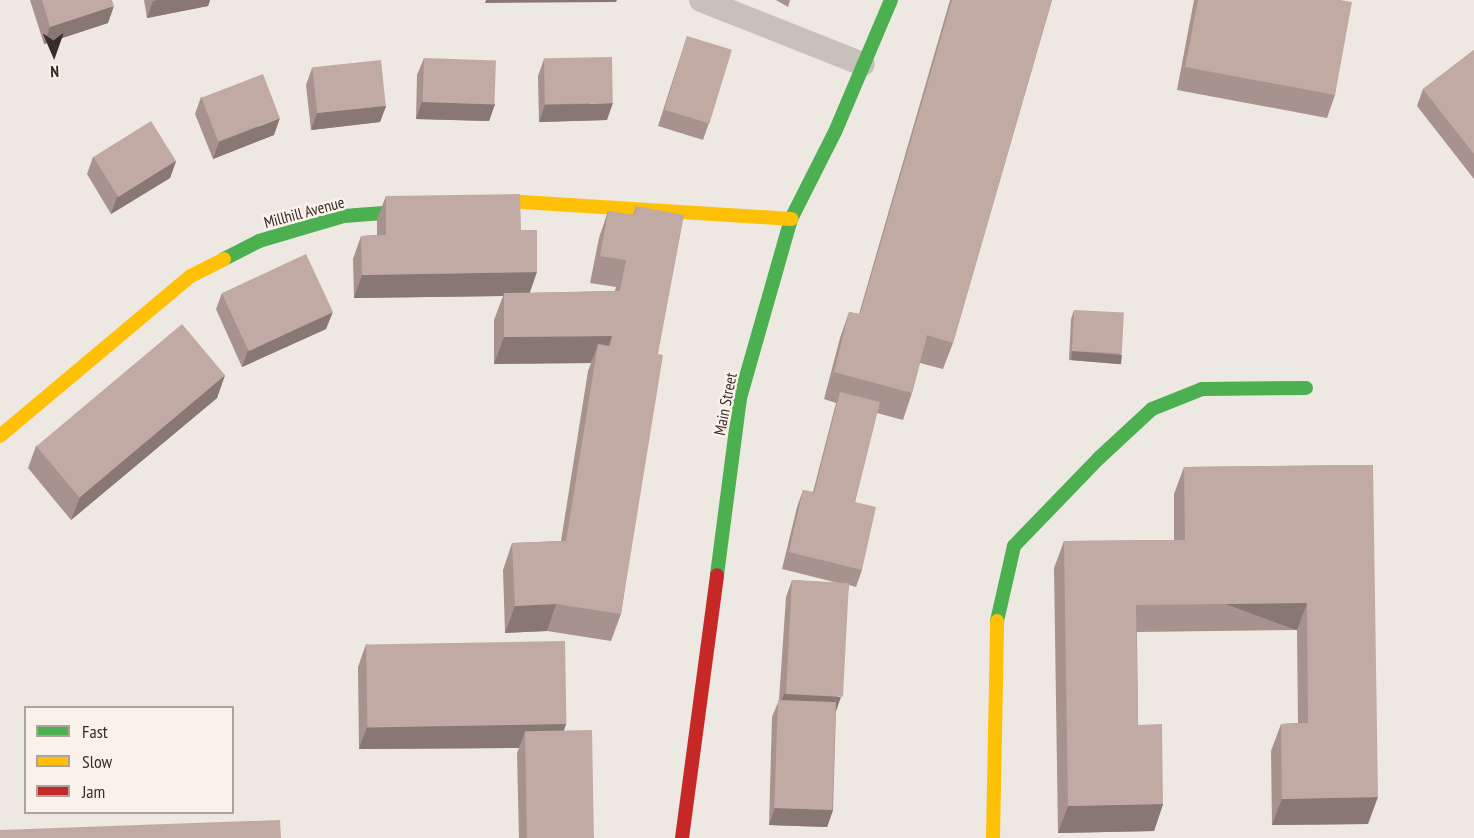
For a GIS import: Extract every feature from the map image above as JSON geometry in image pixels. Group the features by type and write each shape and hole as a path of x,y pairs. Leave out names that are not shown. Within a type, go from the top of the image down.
{"street":[{"name":"Main Street","path":"682,838 740,398 791,219 835,132 891,0"},
{"path":"463,207 522,202 791,219"},
{"name":"Millhill Avenue","path":"0,436 191,276 259,241 344,216 439,208"},
{"path":"993,838 995,630 1014,546 1100,458 1152,409 1202,389 1306,388"}],"lane":[{"path":"701,0 863,64"}],"building":[{"path":"42,0 112,0 114,6 50,27"},
{"path":"952,0 1052,0 953,343 927,335 912,393 834,372 849,312 860,314"},
{"path":"1198,0 1340,0 1352,2 1335,95 1185,67"},
{"path":"687,36 732,50 709,123 664,110"},
{"path":"1474,50 1474,154 1423,89"},
{"path":"612,57 613,103 545,104 544,58"},
{"path":"424,58 496,61 494,104 422,102"},
{"path":"381,60 386,106 317,113 312,67"},
{"path":"263,74 280,118 218,142 201,98"},
{"path":"151,121 176,161 118,197 93,157"},
{"path":"520,194 521,230 537,230 537,272 362,275 361,236 386,235 386,196"},
{"path":"636,206 684,215 658,354 663,355 621,614 556,604 515,606 512,543 566,541 598,344 610,346 612,336 504,337 504,293 620,291 626,260 600,256 608,211 634,215"},
{"path":"306,254 333,312 249,351 222,293"},
{"path":"1074,310 1124,313 1122,354 1072,351"},
{"path":"182,324 225,375 80,497 36,446"},
{"path":"840,392 880,402 855,502 876,507 862,570 789,552 803,490 814,493"},
{"path":"1373,465 1378,797 1282,799 1281,724 1308,723 1307,603 1136,605 1138,725 1162,724 1163,804 1068,806 1064,541 1185,540 1184,467"},
{"path":"792,580 849,583 843,697 786,694"},
{"path":"565,641 566,724 367,727 366,644"},
{"path":"778,700 836,702 832,810 774,808"},
{"path":"592,730 594,838 527,838 525,731"},
{"path":"280,820 281,838 0,838 0,830"}],"traffic: fast":[{"path":"717,575 740,398 791,219 835,132 891,0"},
{"path":"224,259 259,241 344,216 423,210"},
{"path":"997,621 1014,546 1099,458 1152,409 1202,389 1306,388"}],"traffic: slow":[{"path":"477,205 522,202 791,219"},
{"path":"0,436 191,276 224,259"},
{"path":"993,838 997,621"}],"traffic: jam":[{"path":"682,838 717,575"}]}
